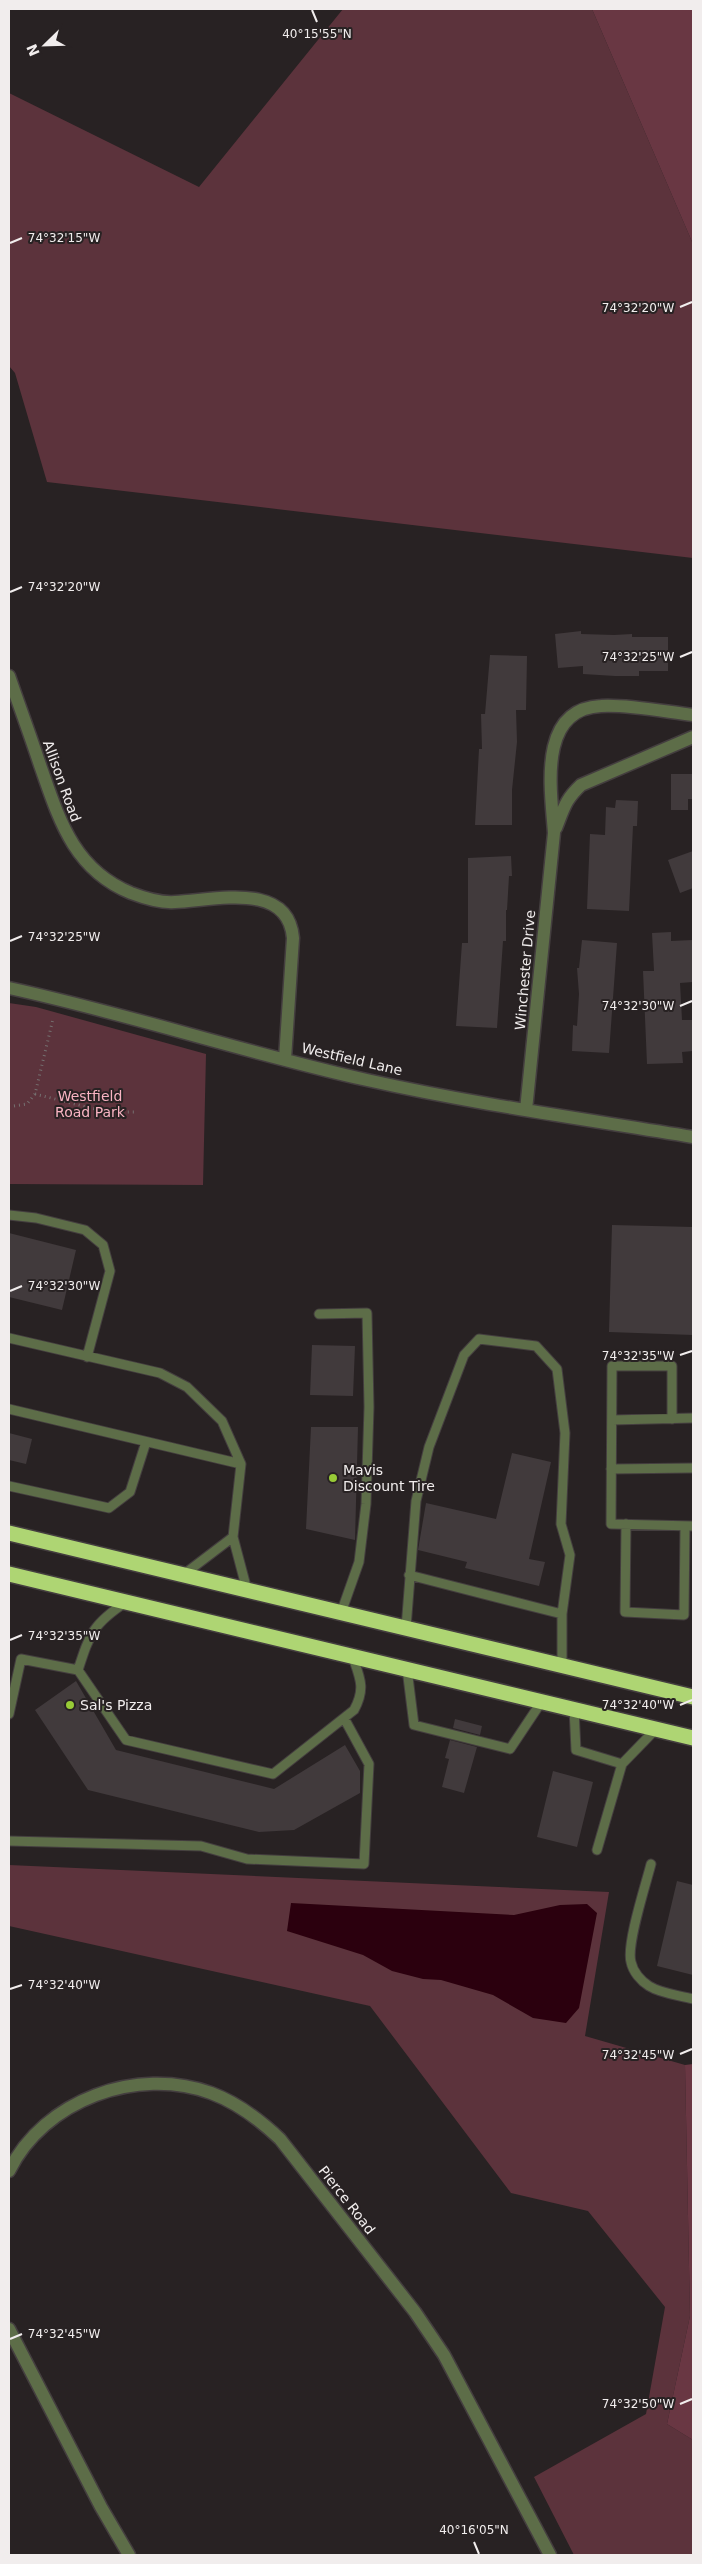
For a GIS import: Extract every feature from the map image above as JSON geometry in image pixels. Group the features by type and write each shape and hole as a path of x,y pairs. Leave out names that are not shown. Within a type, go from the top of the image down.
{"highway":[{"path":"9,1533 693,1697"},
{"path":"9,1574 693,1738"}],"street":[{"name":"Allison Road","path":"9,676 61,825 75,849 90,866 110,882 130,892 152,899 173,902 246,897 260,899 278,908 290,923 293,938 285,1059"},
{"name":"Winchester Drive","path":"554,833 550,802 552,751 561,728 572,716 586,709 601,706 693,714"},
{"name":"Winchester Drive","path":"526,1110 554,833 562,808 570,795 582,785 693,737"},
{"name":"Westfield Lane","path":"9,988 70,1001 367,1080 526,1110 693,1137"},
{"name":"Pierce Road","path":"9,2171 27,2144 45,2125 77,2104 120,2087 152,2083 181,2085 210,2092 236,2104 258,2119 280,2139 415,2312 444,2355 550,2555"},
{"path":"9,2329 101,2507 129,2555"}],"lane":[{"path":"9,1214 36,1218 85,1230 103,1245 110,1271 88,1356"},
{"path":"319,1314 367,1313 369,1407 366,1504 358,1562 341,1613"},
{"path":"9,1338 160,1373 187,1387 222,1421 241,1464 233,1537 247,1590"},
{"path":"406,1628 416,1502 429,1447 464,1355 479,1339 536,1346 557,1369 564,1433 561,1524 570,1555 562,1614 562,1665"},
{"path":"626,1524 625,1612 684,1615 689,1526 626,1524 611,1524 612,1366 672,1366 672,1418"},
{"path":"9,1410 241,1464"},
{"path":"612,1420 693,1418"},
{"path":"9,1486 109,1508 130,1492 146,1442"},
{"path":"611,1468 693,1468"},
{"path":"183,1575 233,1537"},
{"path":"409,1575 562,1614"},
{"path":"78,1670 88,1637 96,1625 126,1602"},
{"path":"9,1714 21,1659 78,1670 126,1740 273,1774 354,1710 361,1697 361,1682 352,1656"},
{"path":"407,1669 414,1724 510,1749 542,1701"},
{"path":"574,1709 576,1750 622,1764"},
{"path":"9,1841 201,1846 247,1859 364,1864 369,1764 344,1718"},
{"path":"597,1850 622,1764 656,1729"},
{"path":"651,1864 631,1945 630,1961 637,1975 648,1986 662,1992 693,1999"}],"path":[{"path":"14,1106 26,1104 35,1094 53,1019"},
{"path":"35,1094 107,1112 137,1112"}],"green space":[{"path":"343,9 592,9 693,244 693,558 47,482 15,373 9,366 9,93 199,187"},
{"name":"Westfield Road Park","path":"9,1003 36,1007 206,1054 203,1185 9,1184"},
{"path":"9,1865 609,1892 585,2036 685,2065 690,2316 667,2424 693,2440 693,2555 574,2555 534,2477 646,2414 665,2307 588,2211 511,2193 370,2006 9,1926"}],"shaded area":[{"path":"592,9 693,9 693,244"},
{"path":"291,1903 514,1915 560,1905 587,1904 597,1913 579,2008 566,2023 533,2018 493,1995 441,1980 423,1979 392,1971 363,1955 287,1931"},
{"path":"693,2064 693,2440 667,2424 690,2316 685,2065"}],"building":[{"path":"581,631 581,634 632,634 632,637 668,637 668,671 639,671 639,676 615,676 583,674 583,666 558,668 555,634"},
{"path":"490,655 527,656 526,710 516,710 517,742 512,790 512,825 475,825 479,749 482,749 481,714 485,714"},
{"path":"671,774 693,774 693,799 688,799 688,810 671,810"},
{"path":"616,800 638,801 637,826 633,826 629,911 587,909 590,834 605,835 606,807 615,808"},
{"path":"693,851 693,888 680,893 668,860"},
{"path":"511,856 512,876 509,876 506,941 503,941 497,1028 456,1026 462,943 468,943 468,858"},
{"path":"671,932 671,941 693,940 693,982 680,983 682,1020 693,1020 693,1051 682,1052 683,1063 647,1064 643,971 654,971 652,933"},
{"path":"582,940 617,943 609,1053 572,1051 573,1025 577,1026 579,994 577,968 579,968"},
{"path":"612,1225 693,1227 693,1335 609,1332"},
{"path":"9,1233 76,1250 62,1310 9,1297"},
{"path":"312,1345 355,1346 353,1396 310,1395"},
{"name":"Mavis Discount Tire","path":"311,1427 358,1427 355,1540 306,1529"},
{"path":"9,1433 32,1439 26,1464 9,1460"},
{"path":"512,1453 551,1462 529,1559 545,1562 539,1586 465,1568 467,1562 418,1550 426,1503 496,1519"},
{"path":"76,1681 116,1750 274,1789 345,1745 360,1771 360,1793 294,1830 259,1832 88,1790 35,1710"},
{"path":"455,1719 482,1726 480,1735 453,1728"},
{"path":"450,1740 477,1747 464,1793 442,1787 449,1759 445,1758"},
{"path":"553,1771 593,1782 577,1847 537,1837"},
{"path":"677,1881 693,1885 693,1975 657,1966"}],"place":[{"name":"Mavis Discount Tire","path":"333,1478"},
{"name":"Sal's Pizza","path":"70,1705"}]}
